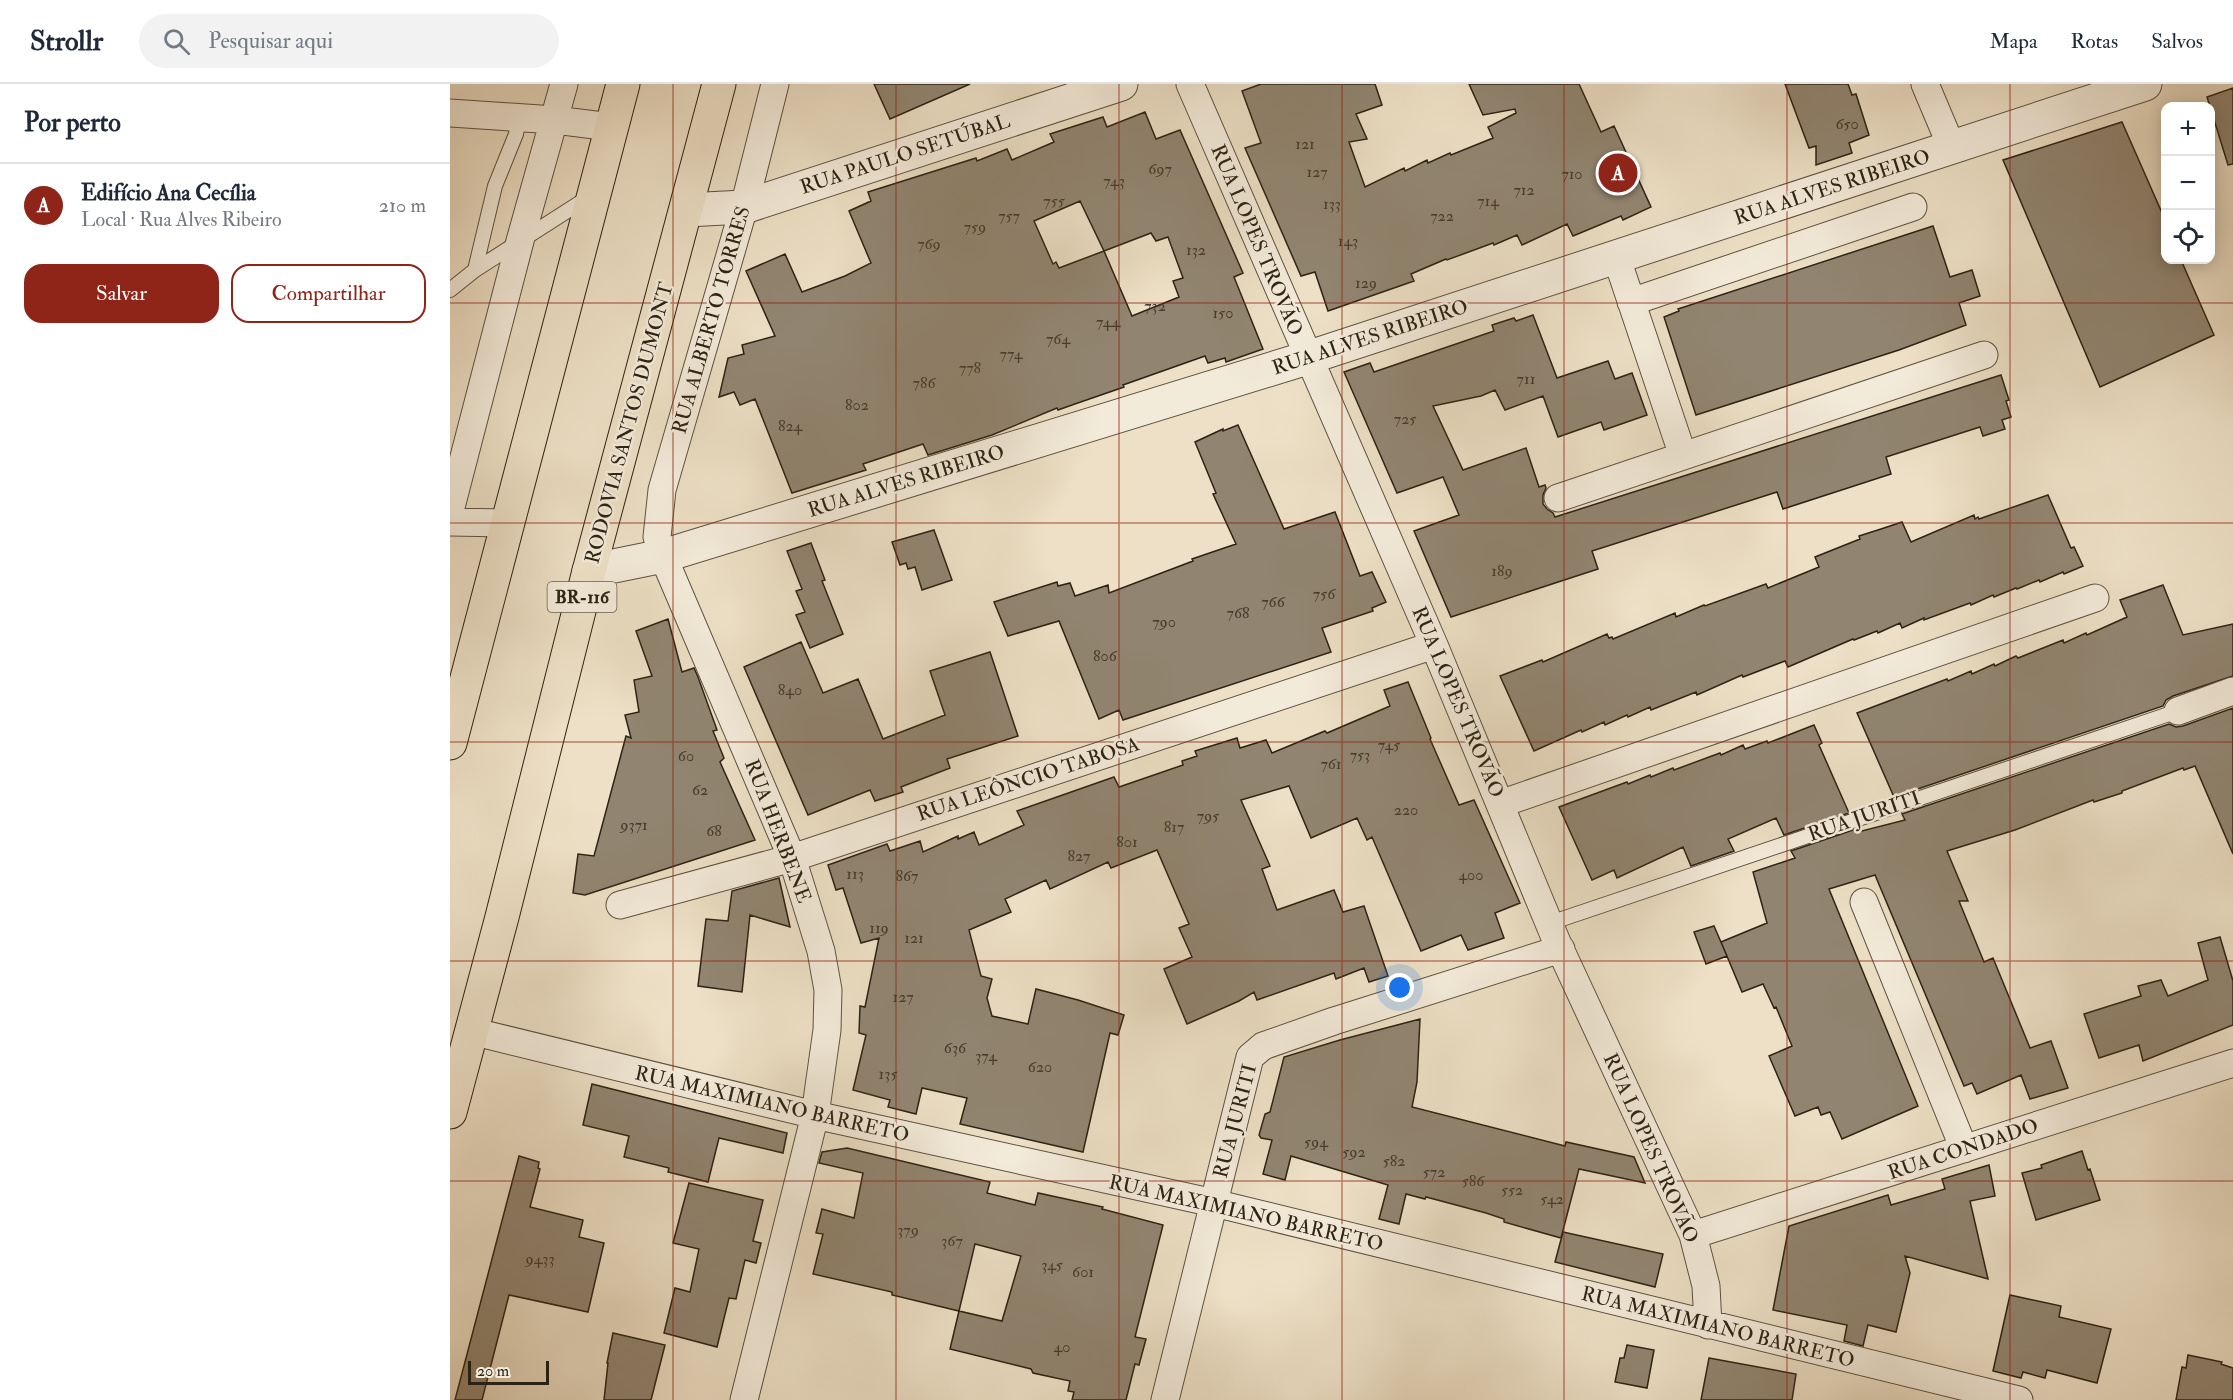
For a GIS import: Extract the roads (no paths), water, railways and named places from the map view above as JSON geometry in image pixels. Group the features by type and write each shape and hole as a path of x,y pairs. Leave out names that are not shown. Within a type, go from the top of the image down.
{"highway":[{"path":"450,743 623,84"},
{"name":"RODOVIA SANTOS DUMONT","path":"450,1112 589,571 719,84"}],"street":[{"path":"450,511 520,241 564,84"},
{"name":"RUA ALBERTO TORRES","path":"663,556 657,537 662,490 744,207 775,84"},
{"name":"RUA PAULO SETÚBAL","path":"686,210 744,207 1120,84"},
{"name":"RUA LOPES TROVÃO","path":"1190,84 1307,358 1434,645 1561,949 1693,1235 1706,1286 1708,1325"},
{"path":"1924,84 1952,148"},
{"name":"RUA ALVES RIBEIRO","path":"589,571 663,556 1307,358 2145,84"},
{"path":"450,113 555,120 612,127"},
{"path":"1631,302 1913,207"},
{"path":"1616,256 1683,456"},
{"path":"1558,498 1984,355"},
{"path":"450,522 506,523"},
{"name":"RUA HERBENE","path":"663,556 792,858 821,951 828,990 827,1030 815,1115 744,1400"},
{"path":"1500,804 2095,598"},
{"name":"RUA LEÔNCIO TABOSA","path":"620,905 792,858 1434,645"},
{"path":"2178,711 2233,691"},
{"path":"1864,902 1964,1149"},
{"name":"RUA JURITI","path":"1165,1400 1246,1065 1250,1057 1263,1046 1334,1021 1561,949"},
{"name":"RUA MAXIMIANO BARRETO","path":"471,1031 815,1115 1214,1203 2019,1400"},
{"name":"RUA CONDADO","path":"1693,1235 2233,1063"}],"lane":[{"path":"475,270 495,186 516,134 519,117"},
{"path":"450,290 475,270 593,194"},
{"name":"RUA JURITI","path":"1550,923 2178,711"}],"place":[{"name":"Edifício Ana Cecília","path":"1618,173"}]}
